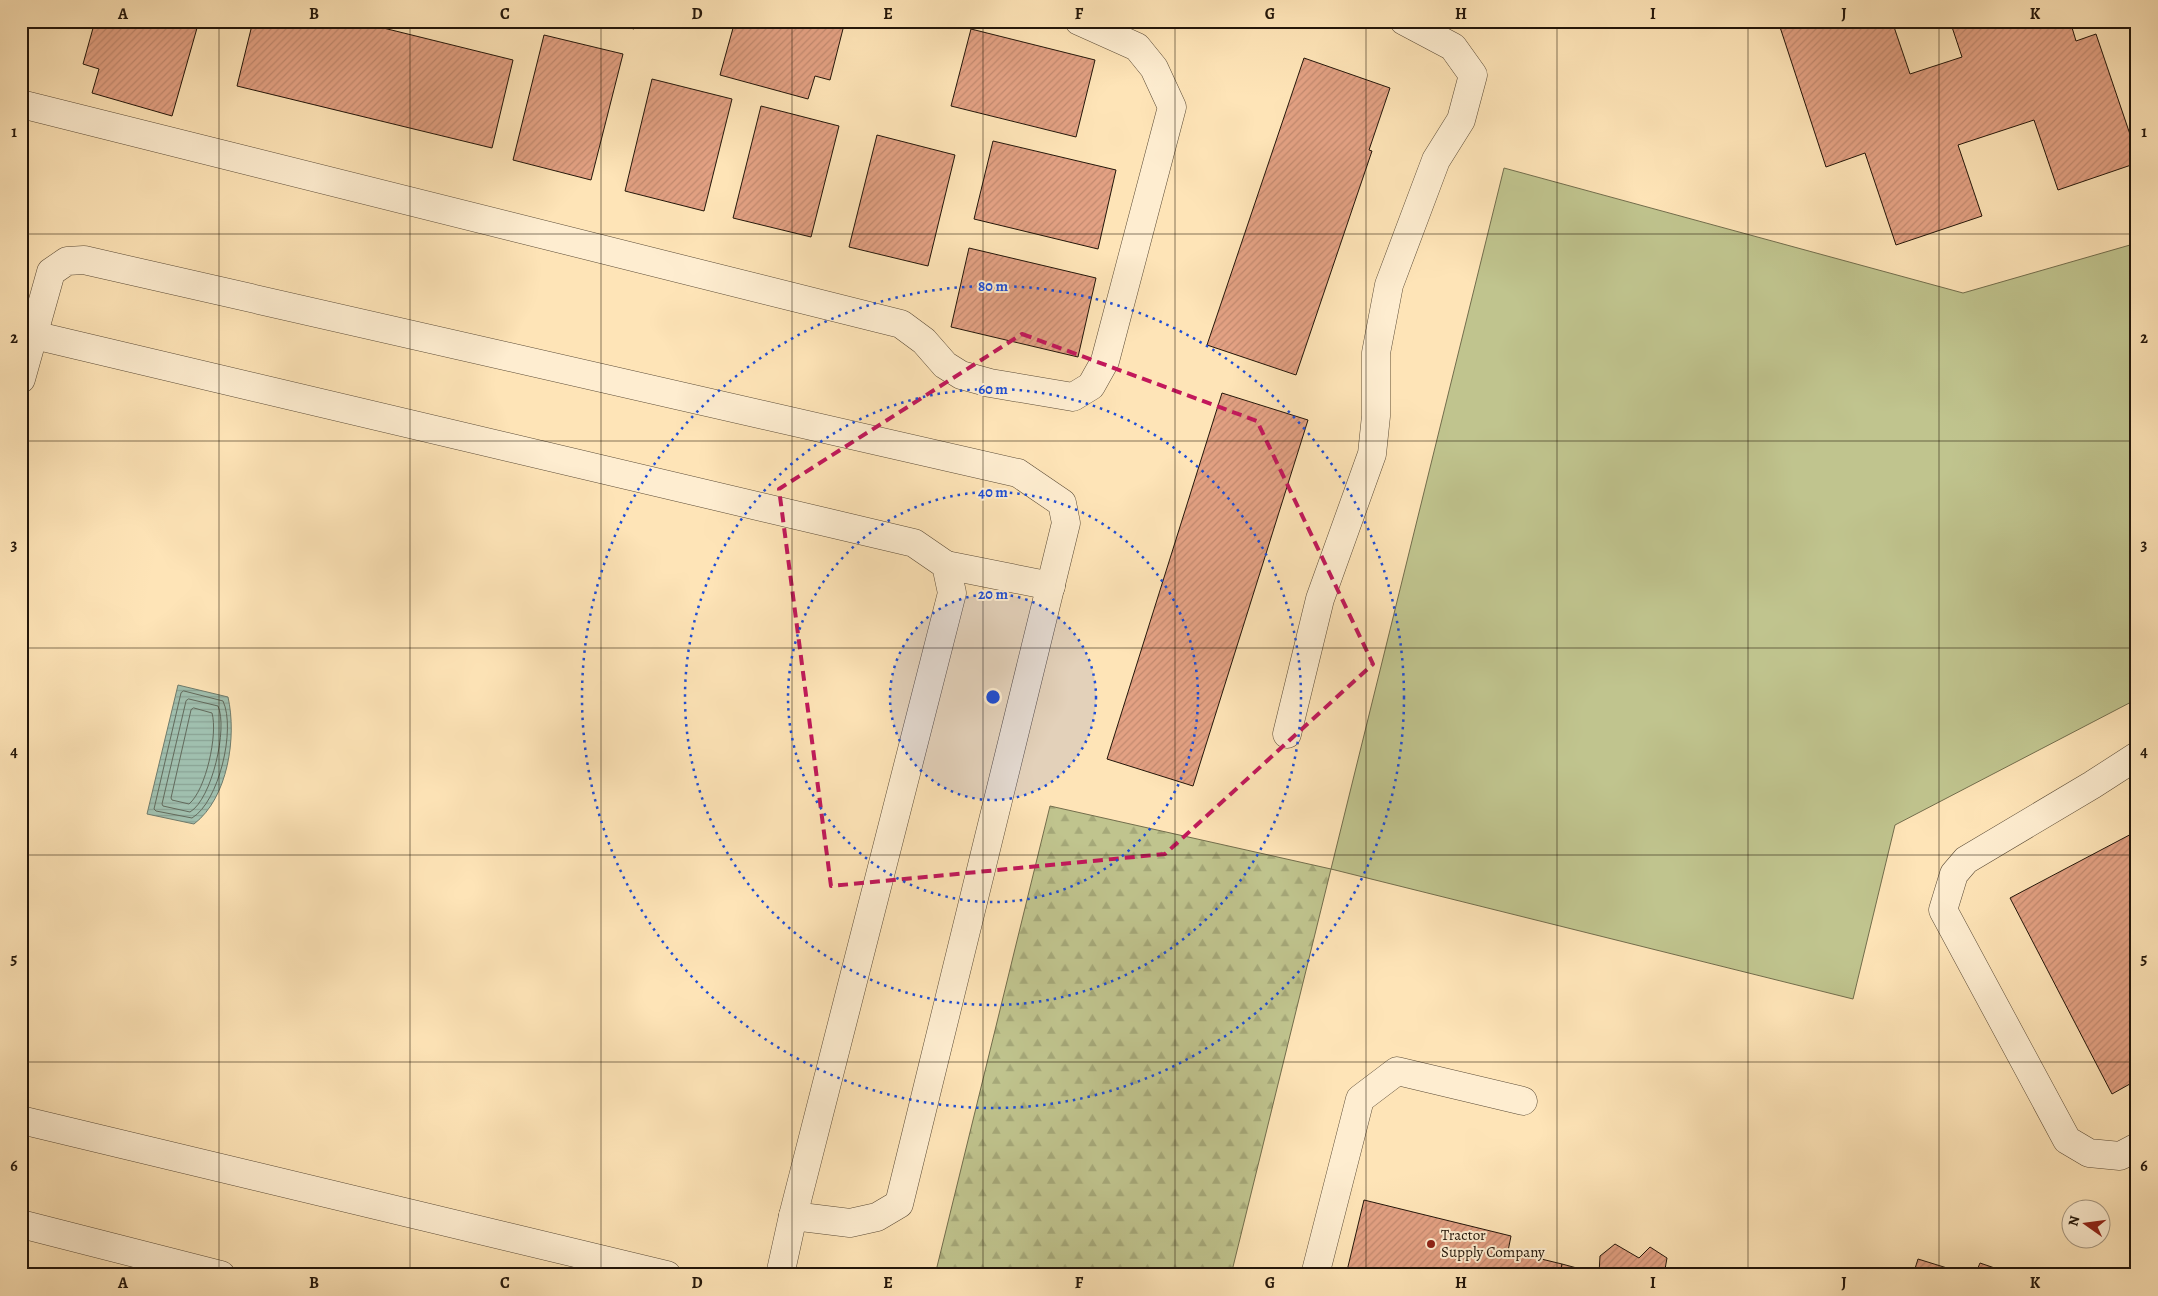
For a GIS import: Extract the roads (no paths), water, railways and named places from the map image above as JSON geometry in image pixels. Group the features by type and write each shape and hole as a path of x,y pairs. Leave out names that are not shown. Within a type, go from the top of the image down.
{"street":[{"path":"21,104 901,324 924,341 945,364 961,376 1074,397 1091,386 1105,361 1172,107 1154,68 1136,48 1079,21"},
{"path":"1287,734 1320,599 1372,454 1376,416 1376,353 1388,285 1436,160 1461,120 1472,75 1453,48 1405,21"},
{"path":"21,379 27,334 51,272 68,261 84,260 1018,472 1062,503 1066,523 899,1204 877,1216 850,1223 793,1216"},
{"path":"27,334 914,543 946,565 1051,586"},
{"path":"780,1275 793,1216 952,593 946,565"},
{"path":"2137,756 1966,860 1954,874 1943,910 2067,1140 2089,1153 2120,1156 2137,1147"},
{"path":"1315,1275 1360,1099 1397,1071 1523,1101"},
{"path":"21,1120 667,1275"},
{"path":"21,1224 221,1275"}],"water":[{"path":"178,685 228,697 231,713 230,748 222,783 206,813 194,824 147,814"}],"place":[{"name":"Tractor Supply Company","path":"1431,1244"}]}
